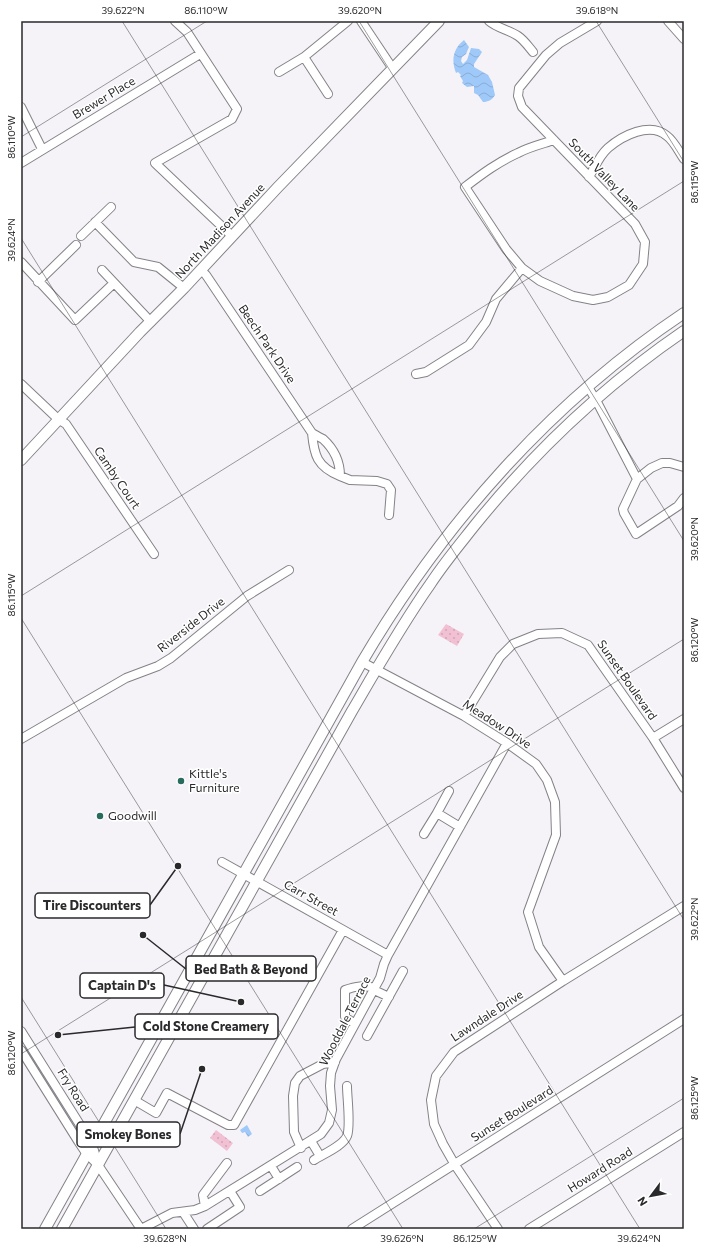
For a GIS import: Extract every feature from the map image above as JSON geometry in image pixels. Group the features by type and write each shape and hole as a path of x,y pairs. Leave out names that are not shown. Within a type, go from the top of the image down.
{"main road":[{"name":"North Madison Avenue","path":"21,460 232,236 439,21"},
{"path":"45,1229 86,1153 362,662 382,628 422,569 449,533 506,466 561,411 628,353 684,313"},
{"path":"62,1229 392,641 438,573 501,494 573,419 609,387 684,331"}],"street":[{"path":"175,21 187,32 200,54 237,108 232,119 155,163 232,236"},
{"path":"279,72 304,57 348,21"},
{"path":"361,21 392,69"},
{"path":"489,21 517,35 533,52"},
{"name":"South Valley Lane","path":"522,268 540,281 573,296 593,300 608,297 629,285 643,264 645,242 641,232 522,107 518,96 519,88 546,55 560,43 597,21"},
{"path":"668,21 684,39"},
{"name":"Brewer Place","path":"21,163 200,54"},
{"path":"304,57 328,94"},
{"path":"21,107 42,149"},
{"path":"590,177 599,159 607,149 617,141 640,131 658,131 668,136 684,157"},
{"path":"416,374 426,372 469,345 486,322 496,299 522,268 506,249 465,187 500,162 519,152 554,140"},
{"path":"81,236 111,207"},
{"path":"95,222 134,262 158,266 184,288"},
{"path":"38,282 76,245"},
{"path":"21,262 75,320 114,283"},
{"path":"102,270 151,322"},
{"name":"Beech Park Drive","path":"201,270 206,275 312,433 322,438 331,447 337,458 340,476"},
{"name":"Camby Court","path":"21,384 58,419 66,424 154,554"},
{"path":"588,387 637,479"},
{"name":"Beech Park Drive","path":"312,433 313,449 319,463 340,476 350,480 377,481 387,484 391,490 389,515"},
{"path":"684,468 670,463 662,463 651,468 637,479 623,509 636,534 672,511 684,498"},
{"name":"Riverside Drive","path":"21,739 126,678 158,666 171,658 247,596 289,570"},
{"name":"Sunset Boulevard","path":"464,716 500,657 513,644 538,634 562,633 588,645 653,738 684,788"},
{"name":"Meadow Drive","path":"362,662 464,716 507,743 536,764 547,780 555,802 556,835 528,912 539,947 563,981"},
{"path":"653,738 684,719"},
{"name":"Wooddale Terrace","path":"141,1229 172,1213 195,1210 205,1206 301,1148 321,1134 329,1123 332,1110 330,1086 331,1073 335,1062 375,989 388,955 507,743"},
{"path":"424,834 449,791"},
{"path":"437,814 460,827"},
{"name":"Carr Street","path":"222,862 388,955"},
{"name":"Lawndale Drive","path":"498,1229 455,1165 434,1124 431,1100 436,1076 454,1052 563,981 684,906"},
{"path":"134,1100 156,1113 167,1093 228,1125 234,1125 343,930"},
{"path":"367,1036 403,971"},
{"path":"355,1024 345,1017 345,990 356,986 365,985 389,997"},
{"name":"Sunset Boulevard","path":"352,1229 684,1019"},
{"name":"Fry Road","path":"21,1031 92,1144 98,1165"},
{"name":"Fry Road","path":"21,1050 86,1153 98,1165 141,1229"},
{"path":"301,1148 294,1132 293,1096 295,1083 300,1076 323,1064 335,1062"},
{"path":"311,1141 317,1158 340,1144 347,1137 349,1127 347,1086"},
{"name":"Howard Road","path":"529,1229 684,1132"},
{"path":"205,1206 203,1195 227,1163"},
{"path":"271,1166 279,1179"},
{"path":"260,1191 297,1167"},
{"path":"207,1229 240,1207 230,1191"},
{"path":"183,1212 194,1229"}],"shaded area":[{"path":"446,624 464,634 457,646 438,635"},
{"path":"216,1130 233,1143 227,1151 210,1138"}],"water":[{"path":"464,40 469,47 466,54 462,57 461,61 463,64 467,60 471,48 479,49 482,52 474,64 474,67 488,75 492,82 495,95 488,101 483,102 478,95 474,93 474,86 467,87 462,83 463,81 460,76 461,75 458,72 456,73 454,68 453,59 455,51"},
{"path":"247,1125 252,1134 248,1137 245,1132 242,1133 240,1130"}],"place":[{"name":"Kittle's Furniture","path":"181,781"},
{"name":"Goodwill","path":"100,816"},
{"name":"Tire Discounters","path":"178,866"},
{"name":"Bed Bath & Beyond","path":"143,935"},
{"name":"Captain D's","path":"241,1002"},
{"name":"Cold Stone Creamery","path":"58,1035"},
{"name":"Smokey Bones","path":"202,1069"}]}
